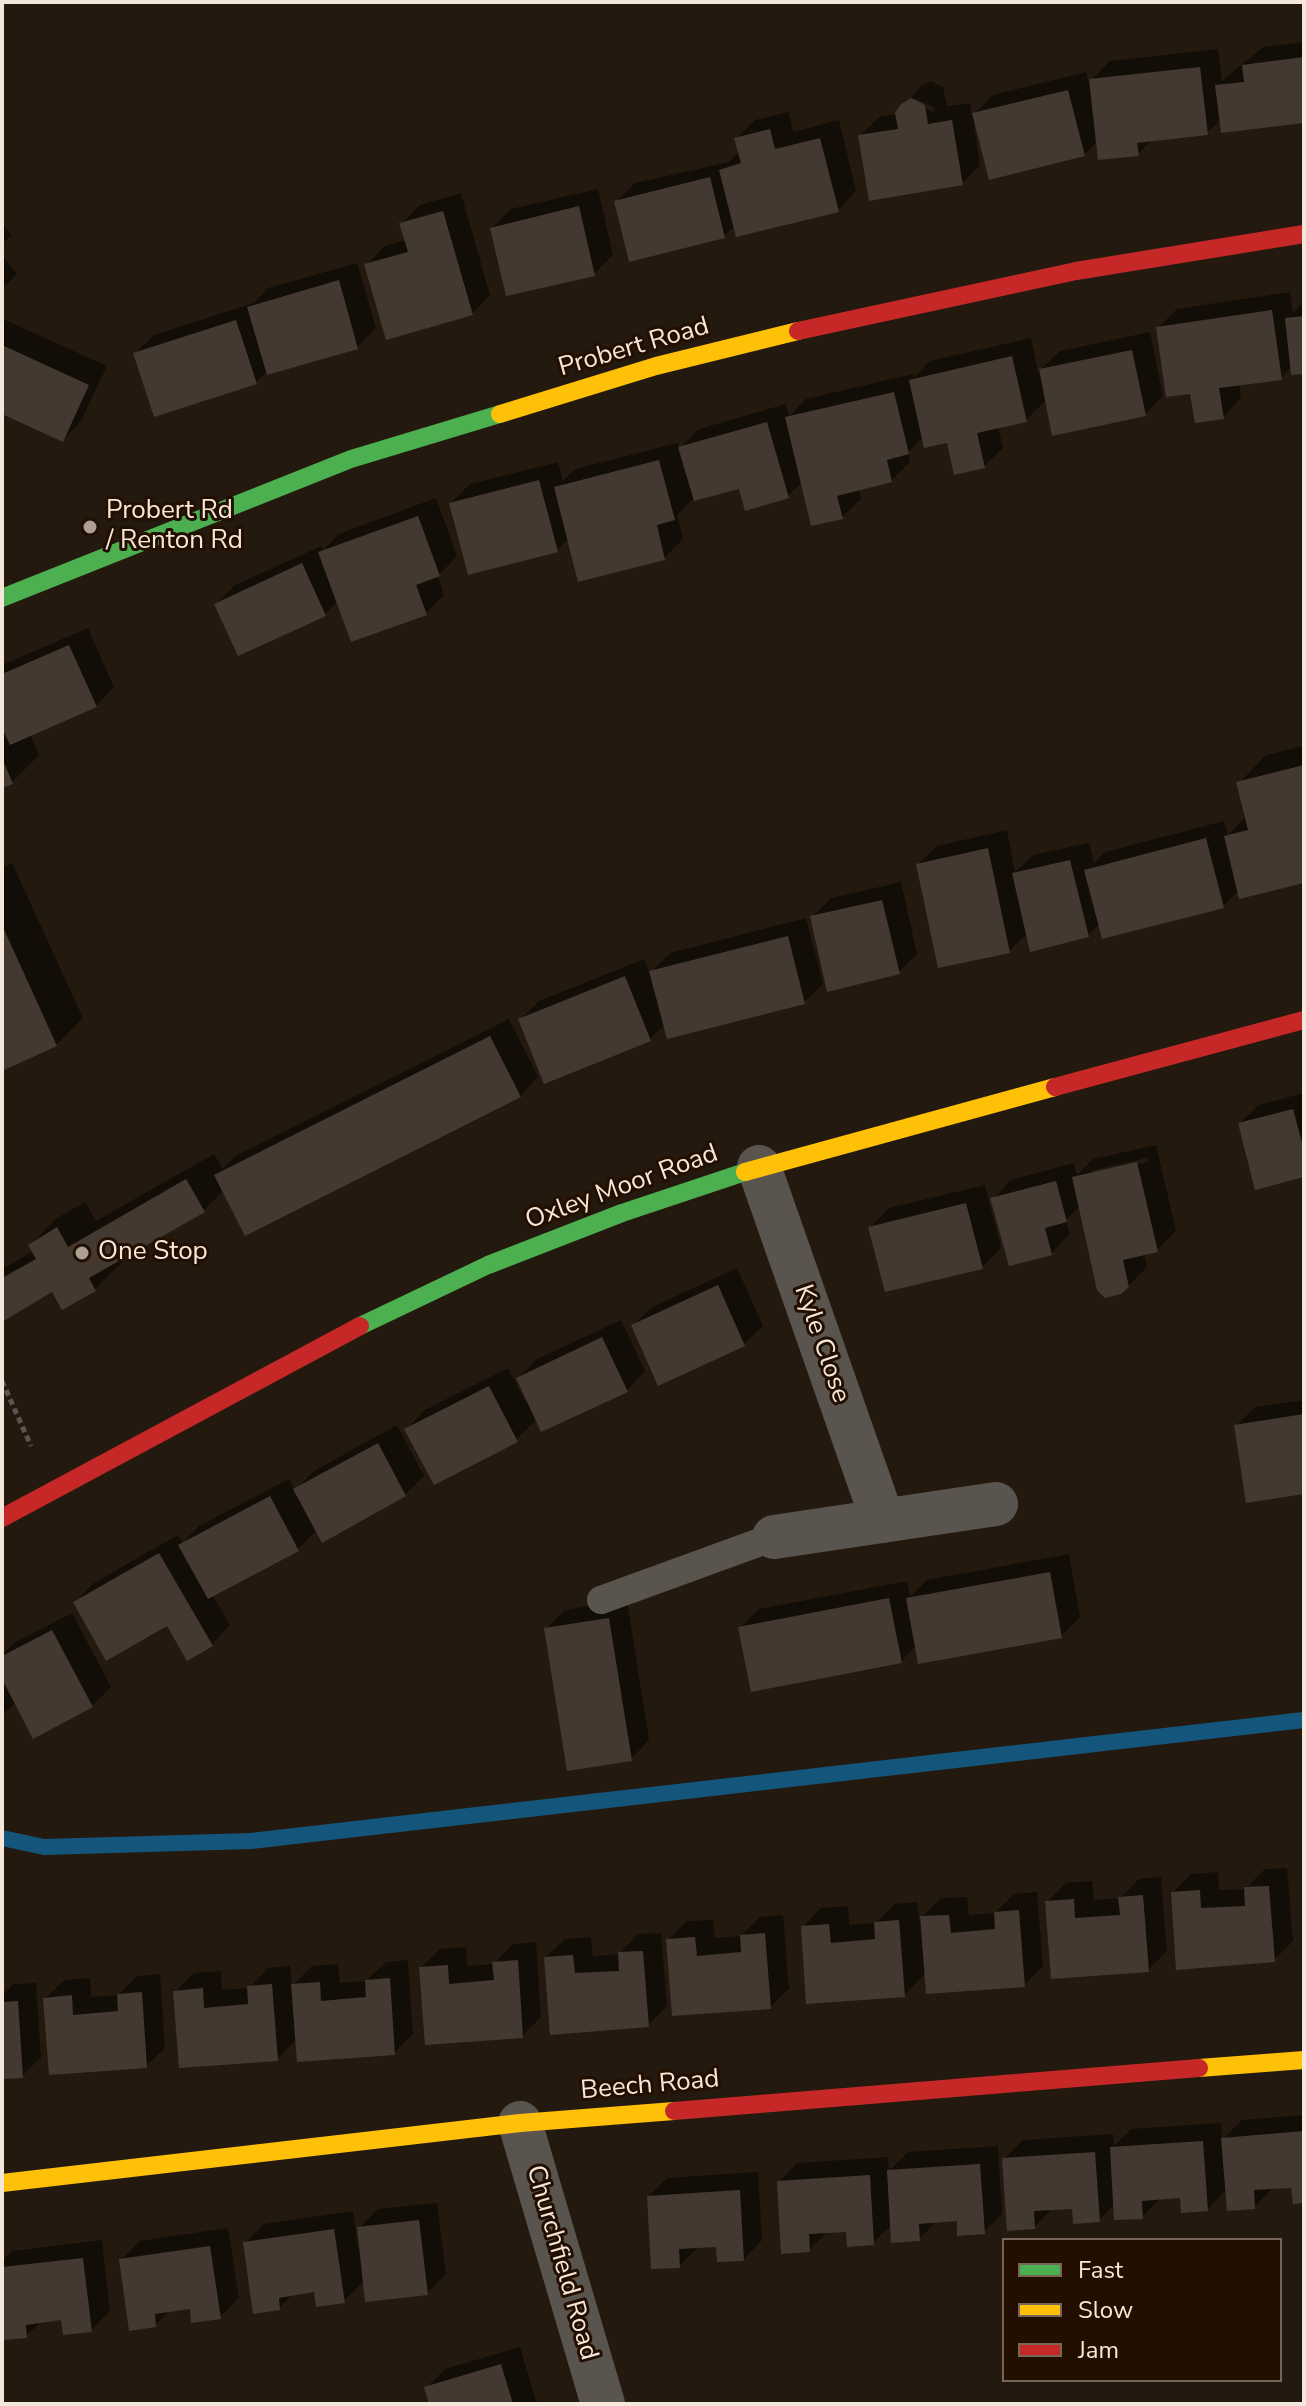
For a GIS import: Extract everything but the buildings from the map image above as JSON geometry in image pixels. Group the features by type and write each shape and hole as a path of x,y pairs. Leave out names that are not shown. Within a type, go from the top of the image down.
{"street":[{"name":"Probert Road","path":"2,598 351,459 656,366 897,307 1076,271 1304,234"},
{"name":"Oxley Moor Road","path":"2,1518 393,1308 518,1254 759,1167 1304,1020"},
{"name":"Kyle Close","path":"759,1167 883,1521"},
{"path":"774,1537 996,1504"},
{"name":"Beech Road","path":"2,2183 520,2123 1304,2060"},
{"name":"Churchfield Road","path":"520,2123 603,2404"}],"lane":[{"path":"601,1600 774,1537"}],"path":[{"path":"2,1381 52,1491"}],"waterway":[{"path":"2,1838 44,1847 251,1841 1304,1720"}],"traffic: fast":[{"path":"2,598 351,459 500,414"},
{"path":"360,1326 488,1265 622,1213 745,1172"}],"traffic: slow":[{"path":"500,414 656,366 798,331"},
{"path":"745,1172 1055,1087"},
{"path":"1199,2068 1304,2060"},
{"path":"2,2183 520,2123 674,2111"}],"traffic: jam":[{"path":"798,331 1076,271 1304,234"},
{"path":"1055,1087 1304,1020"},
{"path":"2,1518 360,1326"},
{"path":"674,2111 1199,2068"}],"place":[{"name":"Probert Rd / Renton Rd","path":"90,527"},
{"name":"One Stop","path":"82,1253"}]}
